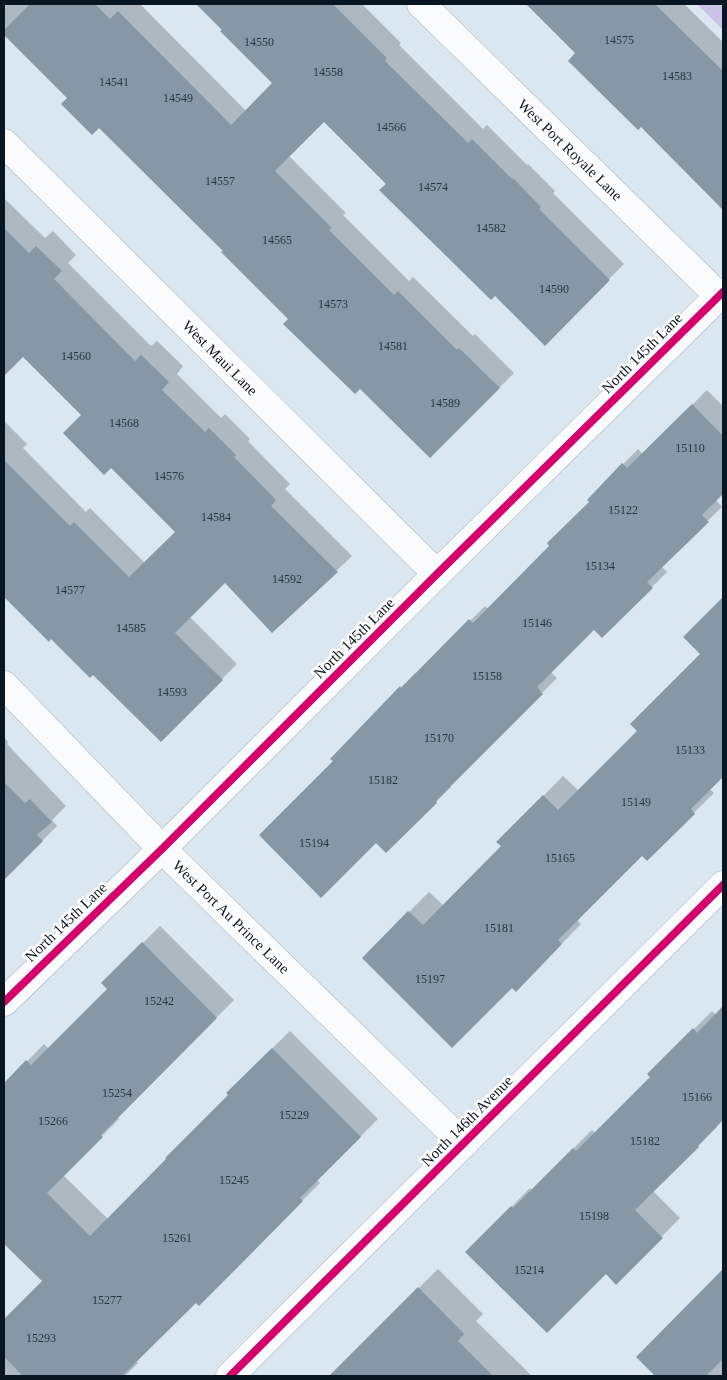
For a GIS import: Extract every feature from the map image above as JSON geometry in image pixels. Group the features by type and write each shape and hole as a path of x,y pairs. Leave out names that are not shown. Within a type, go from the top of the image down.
{"street":[{"name":"West Port Royale Lane","path":"421,4 721,294"},
{"name":"West Maui Lane","path":"4,143 437,574"},
{"name":"North 145th Lane","path":"4,1002 162,849 721,294"},
{"name":"West Port Au Prince Lane","path":"4,685 162,849 464,1144"},
{"name":"North 146th Avenue","path":"230,1376 723,885"}],"shaded area":[{"path":"697,4 723,4 723,30"}],"building":[{"path":"30,4 95,4 110,19 118,11 231,125 272,83 196,4 333,4 387,58 385,61 468,143 472,139 513,178 541,207 539,209 610,280 545,346 495,296 491,300 379,190 386,184 324,122 275,171 332,228 329,230 394,295 398,291 457,350 459,348 500,388 430,458 360,389 355,394 283,324 288,319 221,252 223,251 99,128 92,135 61,104 67,98 4,35 4,30"},
{"path":"526,4 655,4 723,71 723,210 641,127 638,130 568,61 575,53"},
{"path":"4,228 29,253 36,246 62,271 54,279 135,361 141,355 169,382 162,390 205,432 209,428 236,455 234,457 276,500 271,506 338,572 272,633 225,583 175,633 223,680 161,742 93,675 90,678 51,639 49,642 4,597 4,460 70,526 74,522 129,577 175,532 111,468 104,475 63,433 81,415 23,357 4,376"},
{"path":"692,404 723,436 723,494 702,515 709,522 647,582 653,588 602,638 594,630 537,687 543,694 386,853 376,843 321,898 259,835 333,761 330,759 400,686 401,688 469,619 473,623 549,546 547,543 589,502 587,500 622,463 627,468"},
{"path":"723,597 723,777 691,809 695,814 647,861 642,856 558,940 562,944 516,992 512,988 452,1048 362,958 408,911 423,925 501,846 496,842 543,795 558,810 637,731 630,724 700,654 683,637"},
{"path":"4,782 25,803 30,799 52,822 37,835 43,841 4,880"},
{"path":"142,942 217,1018 101,1135 103,1137 47,1193 90,1236 228,1095 226,1093 272,1048 361,1137 300,1198 303,1201 199,1306 196,1303 122,1376 23,1376 4,1357 4,1319 42,1281 4,1244 4,1083 26,1060 31,1065 107,989 101,983"},
{"path":"723,1006 723,1120 699,1147 635,1210 663,1238 616,1285 606,1274 547,1333 465,1252 511,1206 513,1208 573,1148 576,1151 650,1077 647,1074 693,1028 697,1033"},
{"path":"723,1269 723,1359 706,1376 655,1376 636,1357"},
{"path":"418,1287 464,1334 458,1341 493,1376 329,1376"}],"cycle path":[{"path":"4,1002 162,849 723,292"},
{"path":"230,1376 723,885"}]}
